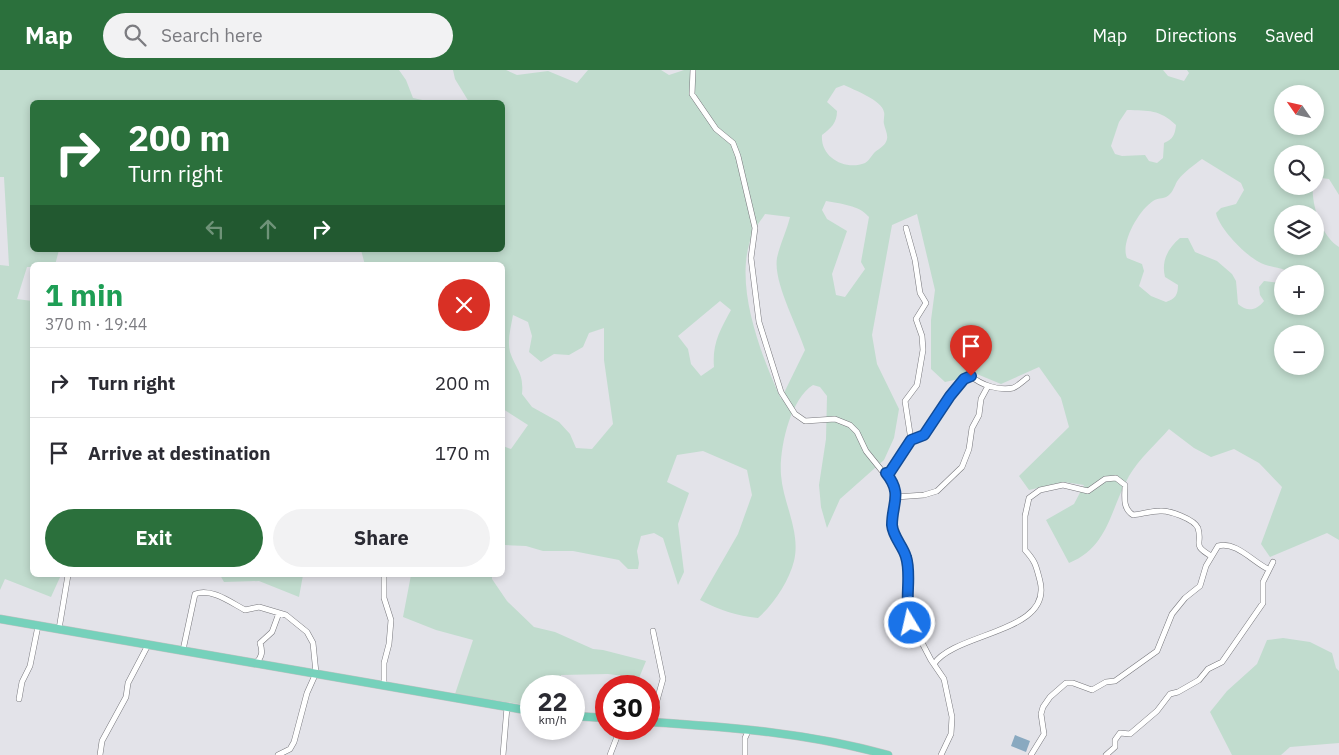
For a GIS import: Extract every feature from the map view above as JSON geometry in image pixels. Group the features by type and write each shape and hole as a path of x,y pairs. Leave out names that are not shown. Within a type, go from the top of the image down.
{"main road":[{"path":"0,619 520,709"},
{"path":"660,723 749,728 820,738 888,755"}],"street":[{"path":"693,70 692,94 716,128 733,144 738,156 755,228 751,258 759,322 781,392 795,414 805,421 835,419 850,425 857,432 866,451 886,473 894,487 896,497 892,525 908,564 906,590 908,616 944,679 952,717 951,734 941,755"},
{"path":"906,228 915,260 920,293 926,304 916,319 922,336 923,350 917,385 905,401 911,440"},
{"path":"886,473 890,472 911,440 924,435 950,396 964,379 971,376 988,386 1015,388 1027,378"},
{"path":"896,497 924,495 937,491 962,468 969,449 972,428 979,415 981,399 988,386"},
{"path":"934,664 938,657 948,651 998,628 1010,627 1034,608 1041,599 1042,588 1036,563 1025,550 1027,506 1029,498 1040,490 1070,485 1088,491 1106,479 1116,478 1125,485 1125,506 1128,512 1133,515 1162,510 1190,521 1196,525 1198,531 1197,545 1199,549 1211,556"},
{"path":"1031,755 1044,734 1041,714 1050,696 1066,683 1073,683 1092,690 1106,682 1115,681 1157,650 1172,614 1184,598 1200,586 1211,556 1218,546 1224,544 1268,569"},
{"path":"1106,755 1114,748 1115,740 1120,732 1130,734 1157,711 1170,694 1178,692 1199,680 1208,669 1222,662 1263,603 1263,582 1273,562"},
{"path":"59,629 68,577"},
{"path":"384,577 384,598 391,620 389,644 384,663 384,685"},
{"path":"183,650 195,594 203,591 225,599 245,610 259,607 279,613 296,622 307,632 313,644 316,673 308,693 294,742 290,749 278,755"},
{"path":"256,663 261,658 262,650 260,643 272,632 279,613"},
{"path":"19,699 22,682 30,666 38,626"},
{"path":"653,632 663,678 660,688"},
{"path":"100,755 102,742 126,697 128,684 148,645"},
{"path":"503,755 507,707"},
{"path":"745,755 746,738 749,728"},
{"path":"610,755 616,740"}],"green space":[{"path":"0,70 399,70 406,80 413,98 422,100 30,100 30,252 58,252 56,262 30,262 30,267 27,267 17,299 30,301 30,577 60,577 51,597 5,579 0,590 0,265 9,266 4,177 0,177"},
{"path":"453,70 506,70 517,75 548,71 577,83 588,70 661,70 669,75 684,70 1163,70 1168,76 1184,81 1189,73 1187,70 1339,70 1339,195 1329,179 1324,178 1324,145 1274,145 1274,195 1313,195 1315,205 1274,205 1274,255 1324,255 1324,230 1327,236 1339,247 1339,540 1327,533 1270,557 1261,544 1282,487 1259,463 1234,449 1211,457 1194,448 1169,429 1129,476 1101,537 1082,556 1069,563 1046,520 1074,504 1084,485 1064,482 1029,490 1019,476 1069,427 1061,398 1039,367 1001,384 972,372 959,379 945,382 931,369 931,320 935,290 917,214 892,225 872,335 877,364 899,409 894,438 884,460 840,499 827,528 821,507 819,485 826,439 827,396 820,387 813,385 798,401 784,439 781,464 782,486 795,539 794,561 789,576 780,592 758,618 728,612 700,600 738,534 752,495 747,470 703,451 677,455 667,482 689,493 678,524 684,572 678,585 663,538 654,533 641,536 637,551 638,569 628,569 619,560 573,551 543,551 526,546 505,545 505,447 511,449 528,425 505,410 505,262 364,262 362,252 505,252 505,100 468,100 455,79","holes":["844,85 878,103 884,112 887,135 884,145 865,163 857,165 850,165 835,160 829,156 822,143 822,135 833,125 837,111 827,102 836,88","1127,110 1159,113 1176,125 1173,136 1164,143 1163,158 1157,163 1149,161 1145,155 1122,156 1115,154 1111,146 1119,122","1202,159 1241,183 1244,190 1236,204 1221,208 1216,213 1222,226 1240,247 1259,262 1274,267 1274,265 1324,265 1324,315 1274,315 1274,282 1264,281 1259,287 1260,295 1264,301 1255,308 1241,307 1238,304 1236,281 1232,274 1217,261 1195,252 1188,238 1180,238 1166,255 1165,277 1178,285 1177,294 1174,298 1166,302 1151,296 1139,286 1144,271 1142,264 1127,258 1126,244 1132,227 1148,205 1155,200 1168,196 1173,191 1180,177","826,201 855,207 869,217 861,262 865,269 845,297 836,295 832,274 847,231 827,219 822,210","765,214 790,217 778,253 777,268 782,291 805,350 781,399 752,322 746,280 746,260 751,237","720,301 731,310 720,331 716,344 714,367 701,376 691,364 688,349 678,336","513,315 528,322 532,336 529,352 541,362 554,354 569,355 583,347 589,333 604,328 604,360 613,424 592,449 576,448 570,434 559,422 532,407 522,394 521,376 510,352 509,338"]},
{"path":"221,577 303,577 299,597 259,581 224,582"},
{"path":"411,577 492,577 507,601 534,627 555,632 593,649 646,661 640,675 520,675 520,704 455,694 473,640 436,630 403,617"},
{"path":"1283,638 1310,642 1332,653 1336,668 1339,671 1339,743 1290,747 1281,755 1232,755 1210,712 1227,691 1257,664 1267,640"}],"water":[{"path":"1015,735 1030,741 1026,752 1011,746"}],"route":[{"path":"910,623 906,604 908,564 892,525 896,494 886,473 890,472 895,466 899,456 911,440 919,439 924,435 957,386 964,379 971,376"}]}
